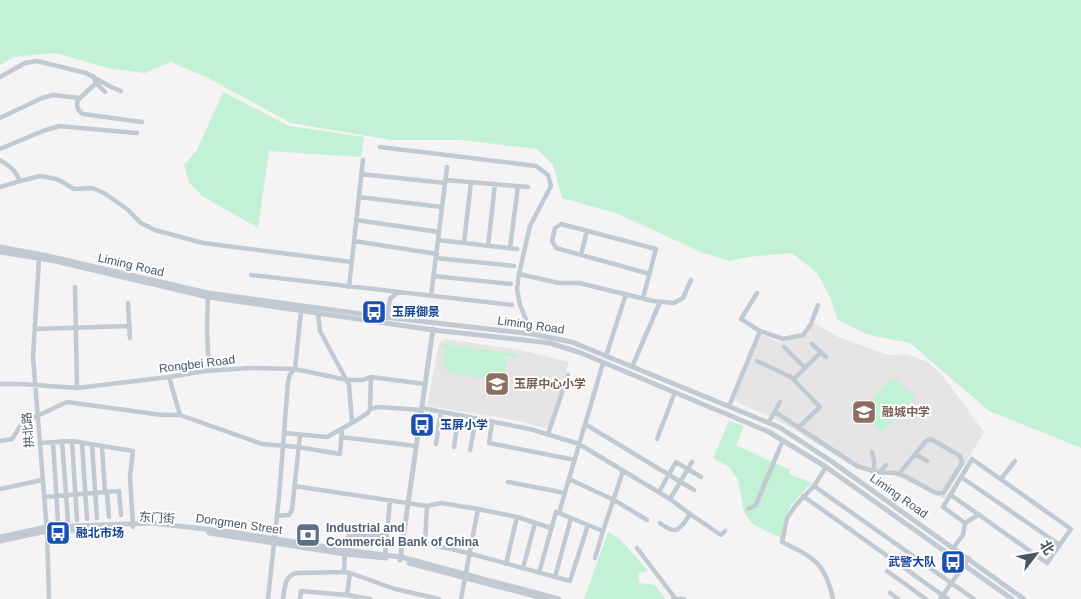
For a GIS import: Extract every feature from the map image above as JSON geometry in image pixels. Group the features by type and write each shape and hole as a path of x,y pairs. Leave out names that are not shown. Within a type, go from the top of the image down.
{"street":[{"path":"0,77 25,63 37,61 86,73 122,91"},
{"path":"93,76 96,83 105,92"},
{"path":"96,83 79,98 77,108 83,114 142,122"},
{"path":"0,118 42,98 52,96 79,98"},
{"path":"0,149 59,126 137,133"},
{"path":"380,147 536,166 548,176 551,186 530,226 517,290 520,305 532,334"},
{"path":"0,160 12,167 20,181"},
{"path":"349,286 363,160"},
{"path":"431,296 447,167"},
{"path":"361,174 528,187"},
{"path":"0,187 40,176 57,179 74,189 92,188 104,193 127,209 141,223 155,230 203,243 352,262"},
{"path":"464,243 471,182"},
{"path":"488,246 495,184"},
{"path":"510,248 518,186"},
{"path":"359,197 442,207"},
{"path":"356,220 439,232"},
{"path":"643,298 650,274 656,249 561,224 554,228 552,241 556,248 650,274"},
{"path":"581,254 587,231"},
{"path":"438,240 517,249"},
{"path":"354,241 436,256 514,266"},
{"name":"Liming Road","path":"0,246 208,295 532,334 572,342 769,422 831,461 954,547 1024,599"},
{"name":"Liming Road","path":"0,252 208,295 318,314 433,330 550,343 581,353 769,432 826,467 1012,599"},
{"name":"拱北路","path":"39,259 33,357 44,497 49,599"},
{"path":"519,274 559,283 580,283 660,302 674,303 684,298 691,280"},
{"path":"250,275 512,306"},
{"path":"434,276 511,284"},
{"path":"74,287 77,388"},
{"path":"381,290 387,298 386,317"},
{"path":"386,317 390,299 398,292"},
{"path":"757,293 742,319 760,331 784,340 803,335 811,324 818,305"},
{"path":"606,356 626,294"},
{"path":"208,295 209,370"},
{"path":"632,367 660,302"},
{"path":"128,303 130,338"},
{"path":"268,599 284,446 288,382 290,374 295,369 301,311"},
{"path":"318,314 320,331 349,385 352,423"},
{"path":"400,559 434,323"},
{"path":"35,329 130,326"},
{"path":"729,406 760,331"},
{"path":"812,344 826,357"},
{"path":"784,347 805,368"},
{"path":"794,379 821,352"},
{"path":"757,361 794,379 820,406 799,427"},
{"path":"559,513 603,363"},
{"name":"Rongbei Road","path":"0,384 77,388 169,377 209,370 251,368 295,369 347,380 364,380 371,377 425,384"},
{"path":"548,434 568,375"},
{"path":"169,377 180,415"},
{"path":"284,433 327,437 368,413 370,409 371,377"},
{"path":"657,439 675,392"},
{"path":"0,442 12,439 24,420 67,402 162,415 180,415 262,444 298,447 340,454 342,429"},
{"path":"769,422 780,402"},
{"path":"370,409 380,407 421,409 459,415 548,434 579,444 670,499 721,535 725,531"},
{"path":"436,444 441,412"},
{"path":"775,412 857,466 877,472 899,474 936,494 943,493 962,463 960,456 931,439 926,441 899,474"},
{"path":"454,447 459,415"},
{"path":"470,450 476,418"},
{"path":"492,422 489,443 575,460"},
{"path":"585,424 694,490"},
{"path":"277,516 288,515 292,510 300,435"},
{"path":"341,437 416,446"},
{"path":"748,509 754,506 758,500 783,440"},
{"path":"62,441 68,521"},
{"path":"40,443 72,441 133,452 130,476 133,525"},
{"path":"72,441 77,520"},
{"path":"53,442 58,522"},
{"path":"82,444 87,519"},
{"path":"92,445 97,518"},
{"path":"102,447 109,517"},
{"path":"872,452 877,472"},
{"path":"915,454 927,461"},
{"path":"950,495 1047,563 1071,529 972,459 950,495 943,508 965,523"},
{"path":"1001,479 1015,461"},
{"path":"659,492 676,462 701,477"},
{"path":"670,499 692,462"},
{"path":"877,472 886,465"},
{"path":"826,467 814,486 803,496 787,518 782,542 816,560 829,581 833,599"},
{"path":"595,558 623,470"},
{"path":"962,477 1060,545"},
{"path":"569,479 614,500 647,520"},
{"path":"0,489 42,480"},
{"path":"508,482 565,493"},
{"path":"294,486 427,506 441,503 478,509 517,517 551,528"},
{"path":"814,486 974,599"},
{"path":"44,497 119,491 121,515"},
{"path":"803,496 942,597 948,599"},
{"path":"385,556 390,500"},
{"path":"427,506 425,543 570,581 588,525"},
{"path":"461,599 478,509"},
{"path":"539,572 556,512 603,531"},
{"path":"660,522 672,531 677,530 690,514"},
{"path":"954,547 963,535 965,523 978,515"},
{"path":"506,564 517,517"},
{"path":"555,577 571,518"},
{"path":"523,568 535,523"},
{"name":"东门街","path":"0,541 46,529 133,525 151,526 274,540 345,552 385,556 466,576 536,598 546,599"},
{"path":"0,537 46,529"},
{"path":"344,572 347,538 352,534 387,535"},
{"path":"637,548 674,599 684,599"},
{"path":"942,597 969,558"},
{"path":"887,571 926,599"},
{"path":"283,599 285,584 291,574 344,572 412,596 438,599"},
{"path":"349,596 350,573"},
{"path":"466,576 559,599"},
{"path":"300,599 300,590 370,599"},
{"path":"325,599 326,592"},
{"path":"890,593 898,599"}],"shaded area":[{"name":"融城中学","path":"813,322 838,337 889,355 907,354 928,362 942,375 984,432 944,499 894,475 876,475 849,463 781,422 733,400 760,334 779,342 795,339 803,336"},
{"name":"玉屏中心小学","path":"446,339 520,350 569,362 549,429 514,420 427,406 439,343"}],"green space":[{"path":"0,0 1081,0 1081,448 989,411 910,343 869,335 838,320 829,295 817,273 792,253 748,257 730,261 703,253 616,213 562,198 553,165 537,149 461,140 391,140 291,123 208,78 171,62 145,73 112,69 55,53 14,57 0,65"},
{"path":"223,92 289,126 364,137 361,157 269,151 258,228 202,196 189,182 184,165 197,150"},
{"path":"442,344 517,354 517,357 504,356 506,369 504,375 499,380 451,374 443,363 443,356 447,349 441,348"},
{"path":"893,377 915,397 882,432 860,412"},
{"path":"729,421 744,426 736,445 790,470 789,474 812,483 790,508 784,521 781,538 752,524 744,512 738,480 729,467 713,458"},
{"path":"608,532 620,539 648,571 638,573 639,583 655,585 665,599 584,599"}],"place":[{"name":"玉屏御景","path":"374,312"},
{"name":"玉屏中心小学","path":"497,384"},
{"name":"融城中学","path":"864,412"},
{"name":"玉屏小学","path":"422,425"},
{"name":"融北市场","path":"58,533"},
{"name":"Industrial and Commercial Bank of China","path":"308,535"},
{"name":"武警大队","path":"953,562"}]}
